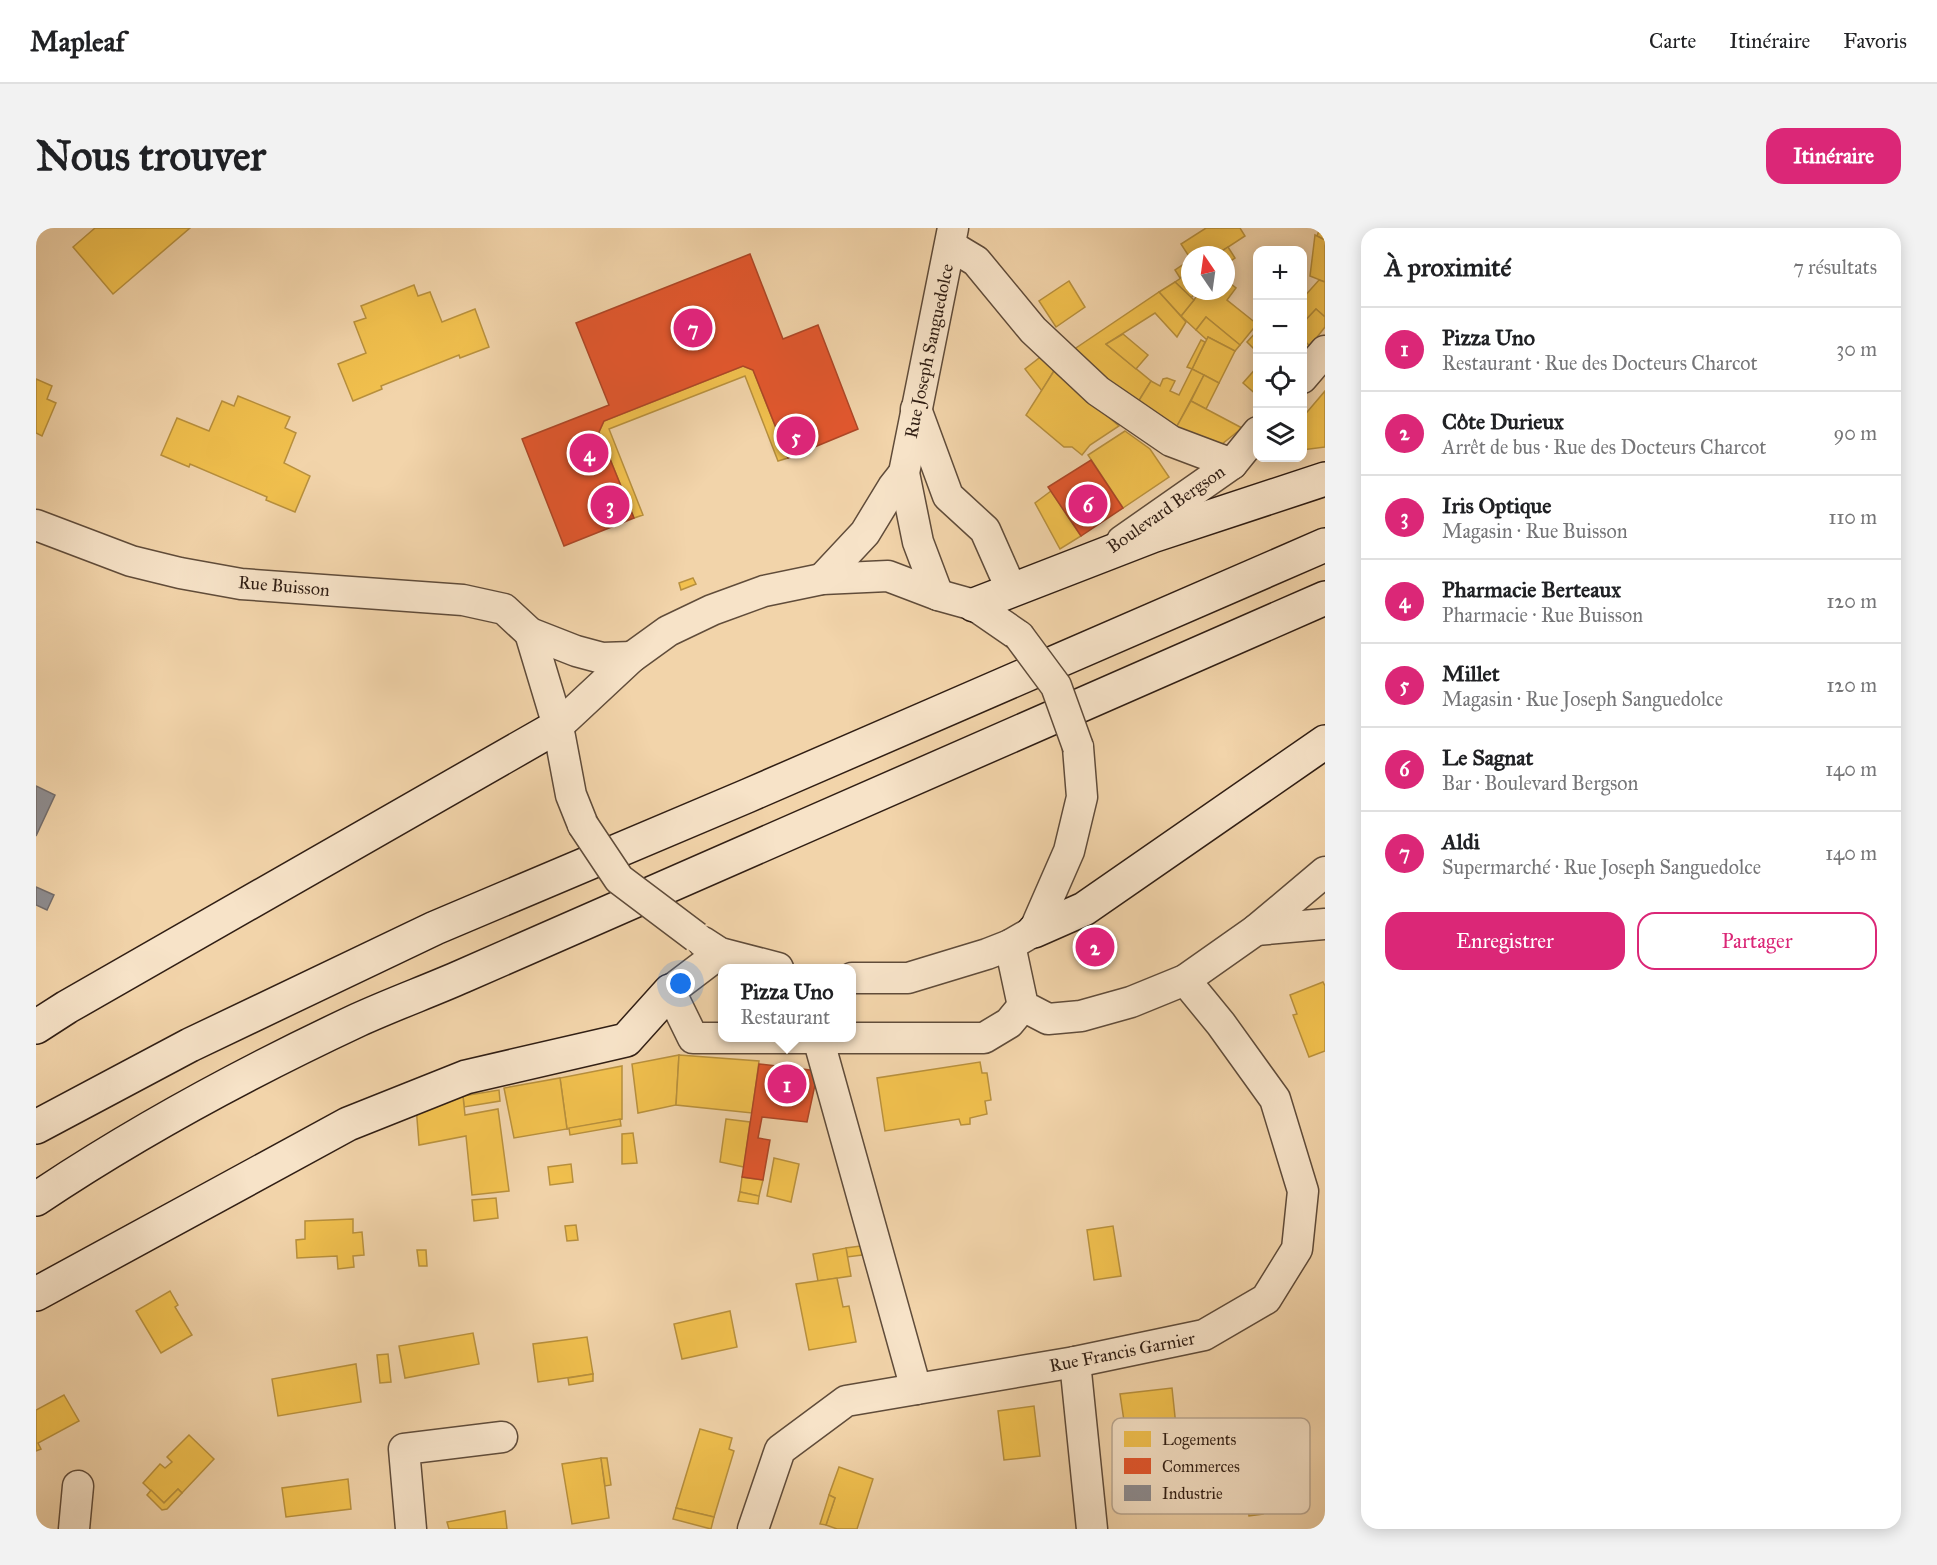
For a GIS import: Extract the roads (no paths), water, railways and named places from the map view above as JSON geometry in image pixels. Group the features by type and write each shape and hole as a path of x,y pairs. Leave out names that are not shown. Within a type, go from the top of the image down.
{"main road":[{"path":"974,605 1152,537 1325,479"},
{"path":"36,1127 190,1045 435,928 1004,686 1325,545"},
{"path":"36,1198 140,1133 237,1079 360,1019 464,976 1325,598"},
{"path":"36,1027 67,1007 558,726"},
{"path":"1022,938 1084,909 1325,742"},
{"path":"36,1294 348,1124 466,1077 626,1040 670,991"}],"street":[{"path":"952,237 976,261 1033,330 1098,391 1172,441 1232,464"},
{"name":"Rue Joseph Sanguedolce","path":"903,473 952,237"},
{"path":"1307,372 1325,351"},
{"path":"916,408 948,496 985,530 1012,591"},
{"name":"Boulevard Bergson","path":"1097,558 1232,464 1253,437"},
{"path":"822,579 865,533 903,473"},
{"path":"903,473 918,542 938,595"},
{"name":"Rue Buisson","path":"36,525 131,561 241,584 463,600 504,609 530,633 576,651 602,658 632,657"},
{"path":"558,726 632,657 668,631 711,610 764,591 822,579 888,576 938,595 974,605 1019,636 1056,686 1078,747 1082,797 1069,851 1022,938 987,954 908,978 856,978"},
{"path":"530,633 558,726 571,795 583,825 618,879 708,945 763,964"},
{"path":"856,1038 984,1038 1009,1023 1035,1013 1081,1016 1131,1002 1185,980 1256,930 1325,872"},
{"path":"1256,930 1325,924"},
{"path":"1022,938 1035,1013"},
{"path":"708,945 670,991 693,1038 718,1038"},
{"name":"Rue Francis Garnier","path":"753,1529 780,1450 846,1401 1075,1362 1204,1335 1266,1299 1296,1250 1303,1191 1275,1099 1221,1024 1185,980"},
{"path":"819,1042 916,1389"},
{"path":"1075,1362 1092,1529"},
{"path":"411,1529 404,1449 502,1437"},
{"path":"74,1529 78,1486"}],"place":[{"name":"Aldi","path":"693,328"},
{"name":"Millet","path":"796,436"},
{"name":"Pharmacie Berteaux","path":"589,453"},
{"name":"Le Sagnat","path":"1088,504"},
{"name":"Iris Optique","path":"610,505"},
{"name":"Côte Durieux","path":"1095,947"},
{"name":"Pizza Uno","path":"787,1084"}]}
